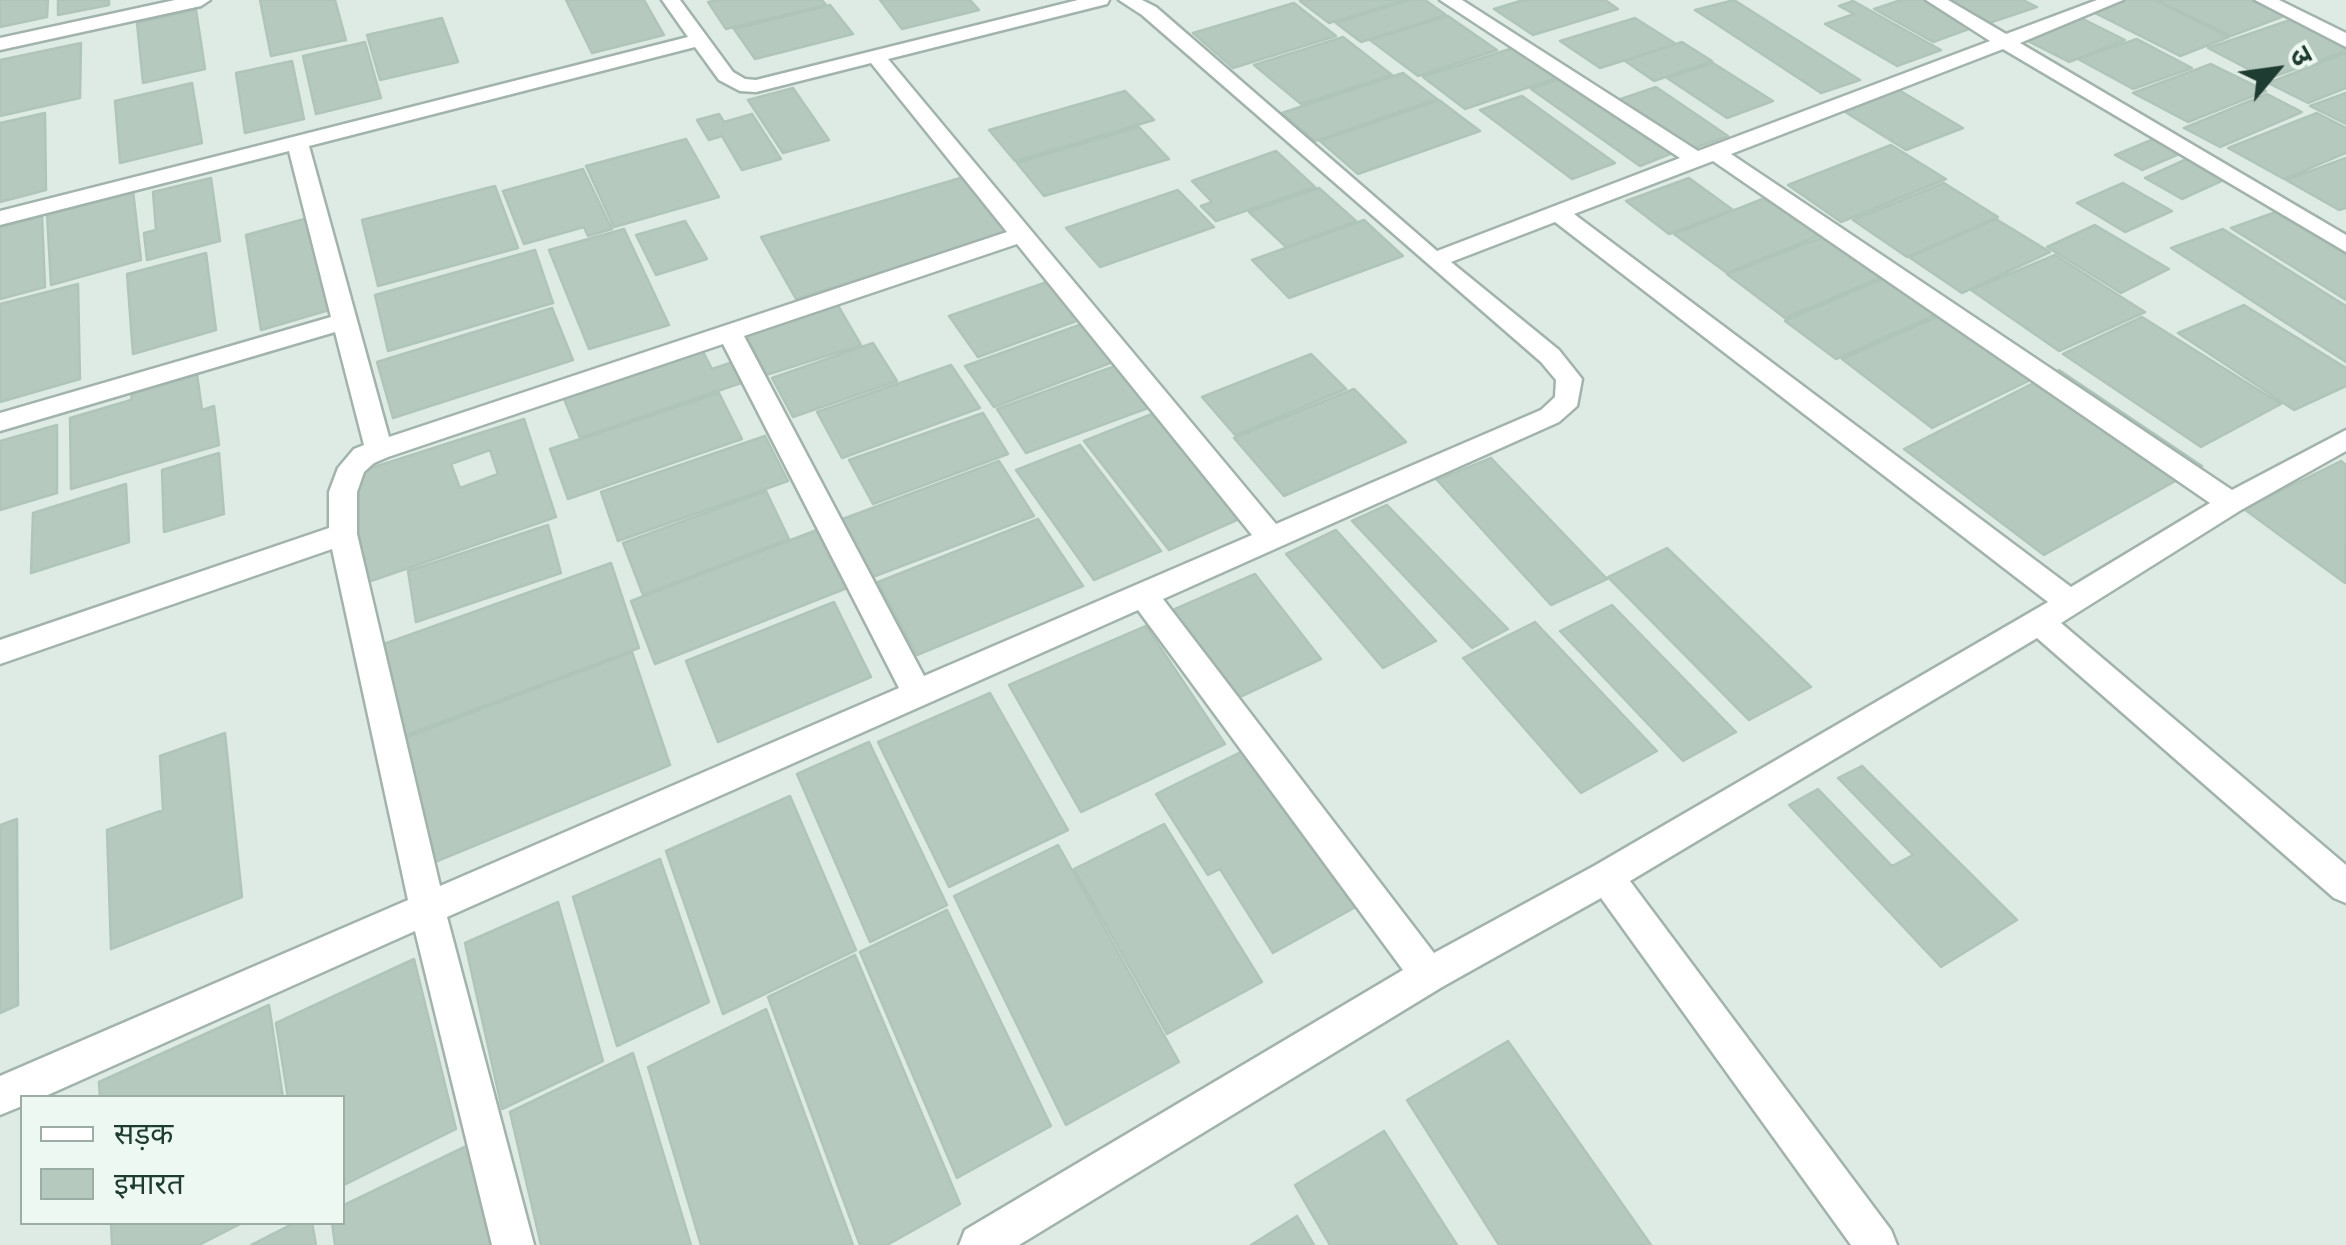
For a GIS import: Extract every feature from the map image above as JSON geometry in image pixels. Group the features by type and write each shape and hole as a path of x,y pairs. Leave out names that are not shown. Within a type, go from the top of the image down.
{"street":[{"path":"0,44 201,0"},
{"path":"672,0 726,76 740,84 774,83 876,57 1001,17 1100,0"},
{"path":"0,1096 1550,416 1568,400 1569,380 1550,356 1434,260 1150,10 1128,0"},
{"path":"1449,0 1707,156 2231,503"},
{"path":"1935,0 2346,245"},
{"path":"1434,260 2114,0"},
{"path":"2264,0 2346,41"},
{"path":"0,218 698,40"},
{"path":"876,57 1271,538"},
{"path":"297,141 379,450"},
{"path":"1558,213 2071,602"},
{"path":"513,1245 428,908 343,534 342,492 352,468 364,456 379,450 1022,235"},
{"path":"0,422 344,321"},
{"path":"730,333 918,693"},
{"path":"980,1245 1428,975 1606,877 2039,622 2231,503 2346,439"},
{"path":"0,652 343,534"},
{"path":"1142,594 1428,975"},
{"path":"2039,622 2346,887"},
{"path":"1606,877 1876,1245"}],"building":[{"path":"0,0 48,0 47,17 0,27"},
{"path":"58,0 109,0 109,5 58,15"},
{"path":"260,0 335,0 346,40 271,56"},
{"path":"566,0 644,0 664,35 592,53"},
{"path":"822,0 826,5 726,29 708,2"},
{"path":"880,0 970,0 979,10 902,29"},
{"path":"1405,0 1329,23 1300,1"},
{"path":"1409,0 1425,0 1446,15 1361,42 1336,23"},
{"path":"1523,0 1605,0 1618,9 1533,35 1494,9"},
{"path":"1734,0 1860,80 1821,93 1695,10"},
{"path":"1901,0 1927,0 1977,26 1933,42 1874,9"},
{"path":"1947,0 2023,0 2037,7 1989,23"},
{"path":"2124,0 2154,0 2229,37 2180,56 2091,11"},
{"path":"2156,0 2263,0 2292,13 2231,36"},
{"path":"1853,1 1941,50 1897,66 1825,24 1854,14 1839,6"},
{"path":"1294,3 1336,36 1233,68 1193,33"},
{"path":"830,5 853,34 755,59 734,29"},
{"path":"196,10 205,69 143,83 137,23"},
{"path":"2075,15 2125,40 2069,62 2020,37"},
{"path":"1448,16 1497,50 1418,76 1370,40"},
{"path":"442,18 458,62 380,80 367,35"},
{"path":"1635,18 1676,44 1600,68 1560,41"},
{"path":"2293,19 2346,45 2346,51 2267,79 2208,48"},
{"path":"1343,37 1392,75 1301,104 1254,65"},
{"path":"2137,39 2192,68 2133,89 2078,59"},
{"path":"365,42 381,98 316,114 303,56"},
{"path":"1682,42 1712,61 1654,81 1625,61"},
{"path":"81,43 80,98 0,116 0,60"},
{"path":"1519,46 1562,76 1465,109 1423,77"},
{"path":"2346,53 2346,88 2308,103 2268,83"},
{"path":"292,61 304,119 245,133 236,73"},
{"path":"1713,63 1773,101 1727,118 1667,78"},
{"path":"2211,64 2266,91 2188,122 2133,93"},
{"path":"1403,73 1437,99 1315,141 1282,113"},
{"path":"1570,75 1680,150 1640,166 1531,89"},
{"path":"192,83 202,143 120,163 115,101"},
{"path":"1656,87 1728,136 1686,151 1615,101"},
{"path":"793,88 829,140 783,153 748,100"},
{"path":"1897,89 1963,128 1906,150 1842,110"},
{"path":"1125,91 1154,120 1015,161 989,130"},
{"path":"2346,93 2346,124 2310,106"},
{"path":"2267,94 2302,112 2220,147 2184,128"},
{"path":"1522,96 1615,163 1572,179 1480,110"},
{"path":"1439,100 1480,131 1358,174 1320,141"},
{"path":"45,113 46,190 0,202 0,123"},
{"path":"2317,113 2346,128 2346,153 2284,179 2228,148"},
{"path":"719,114 724,122 752,114 781,159 742,170 722,136 709,140 697,120"},
{"path":"1139,127 1169,159 1044,196 1017,163"},
{"path":"2166,134 2193,148 2142,170 2115,155"},
{"path":"686,139 719,197 614,227 586,166"},
{"path":"1891,145 1946,179 1841,222 1788,185"},
{"path":"1276,151 1315,187 1216,221 1201,206 1212,202 1192,181"},
{"path":"2189,158 2228,178 2182,199 2145,178"},
{"path":"2346,158 2346,208 2339,210 2286,180"},
{"path":"583,169 612,229 588,236 584,227 524,244 503,191"},
{"path":"967,176 1010,232 796,299 761,237"},
{"path":"211,178 220,241 147,260 144,233 156,230 153,192"},
{"path":"1689,178 1733,210 1669,234 1626,201"},
{"path":"1944,183 1998,217 1907,257 1853,220"},
{"path":"2123,183 2172,211 2125,232 2077,203"},
{"path":"495,186 518,248 378,286 362,220"},
{"path":"1319,188 1356,221 1286,247 1249,212"},
{"path":"1178,190 1214,227 1100,267 1066,228"},
{"path":"133,191 141,260 51,285 47,213"},
{"path":"1765,198 1820,235 1727,273 1674,234"},
{"path":"2276,212 2346,254 2346,300 2231,228"},
{"path":"42,216 45,287 0,299 0,227"},
{"path":"315,216 336,308 261,330 246,235"},
{"path":"1996,219 2050,252 1962,293 1909,257"},
{"path":"1364,220 1403,256 1289,298 1252,260"},
{"path":"685,221 707,259 656,275 636,235"},
{"path":"2095,225 2169,269 2121,293 2047,247"},
{"path":"624,229 669,325 589,349 549,250"},
{"path":"2223,229 2346,306 2346,362 2171,248"},
{"path":"1831,234 1848,246 1839,249 1862,264 1870,261 1889,274 1785,318 1727,274"},
{"path":"535,250 553,303 388,351 375,295"},
{"path":"206,253 216,330 133,354 127,274"},
{"path":"2055,255 2145,312 2059,351 1971,290"},
{"path":"1891,275 1944,311 1836,359 1785,321"},
{"path":"1047,282 1079,320 978,357 949,316"},
{"path":"78,284 80,379 0,402 0,304"},
{"path":"837,304 861,345 766,375 745,333"},
{"path":"2244,305 2346,368 2346,386 2294,410 2178,333"},
{"path":"1959,307 2051,370 1932,428 1842,359"},
{"path":"552,308 573,360 393,418 377,362"},
{"path":"2142,317 2281,404 2201,447 2063,354"},
{"path":"1082,324 1113,362 994,407 965,366"},
{"path":"873,343 897,381 793,417 772,378"},
{"path":"701,348 712,369 733,362 744,382 580,438 562,394"},
{"path":"1311,354 1346,389 1235,435 1202,397"},
{"path":"951,365 980,408 842,458 817,412"},
{"path":"1115,366 1148,408 1026,453 997,409"},
{"path":"2059,370 2202,466 2044,555 1904,449"},
{"path":"197,374 202,410 214,406 219,445 71,489 70,418 131,400 132,393"},
{"path":"1354,389 1406,442 1284,496 1234,438"},
{"path":"719,393 742,439 568,499 550,449"},
{"path":"1167,408 1255,512 1169,550 1084,441"},
{"path":"983,413 1008,454 873,504 849,460"},
{"path":"524,419 556,517 368,582 346,476","holes":["490,450 498,474 460,488 451,464"]},
{"path":"57,425 57,493 0,510 0,441"},
{"path":"765,436 788,481 618,541 601,492"},
{"path":"1080,445 1161,551 1094,580 1016,470"},
{"path":"219,453 224,514 164,532 162,470"},
{"path":"1491,458 1607,579 1551,605 1437,480"},
{"path":"999,461 1034,516 870,578 840,520"},
{"path":"2341,461 2346,465 2345,583 2244,509"},
{"path":"126,484 129,542 31,573 33,513"},
{"path":"766,491 789,539 643,595 623,543"},
{"path":"1387,505 1508,629 1472,648 1352,521"},
{"path":"1038,519 1083,586 917,655 878,582"},
{"path":"548,525 561,573 416,622 408,571"},
{"path":"817,530 847,588 655,664 631,601"},
{"path":"1336,530 1436,641 1383,668 1286,554"},
{"path":"1667,548 1811,687 1749,720 1608,577"},
{"path":"611,563 639,648 398,738 381,645"},
{"path":"1255,574 1321,659 1229,702 1166,613"},
{"path":"834,602 871,677 718,742 686,661"},
{"path":"1612,605 1736,732 1683,761 1560,631"},
{"path":"1535,622 1657,751 1581,793 1463,658"},
{"path":"1146,626 1225,744 1081,812 1009,685"},
{"path":"632,652 670,765 418,869 392,743"},
{"path":"990,693 1068,830 949,887 878,742"},
{"path":"225,733 242,897 111,949 107,830 163,810 160,756"},
{"path":"1267,739 1379,894 1273,953 1220,869 1208,875 1156,794"},
{"path":"869,742 947,905 870,942 797,774"},
{"path":"1862,766 2017,920 1941,967 1789,805 1818,789 1892,866 1913,855 1838,778"},
{"path":"790,796 856,950 723,1014 666,851"},
{"path":"17,819 18,1005 0,1013 0,825"},
{"path":"1164,824 1262,982 1167,1034 1074,869"},
{"path":"1058,845 1179,1062 1066,1125 954,896"},
{"path":"660,859 709,1002 617,1046 573,897"},
{"path":"558,902 603,1061 502,1109 465,943"},
{"path":"947,910 1051,1126 957,1178 860,952"},
{"path":"855,955 960,1204 887,1245 860,1245 768,997"},
{"path":"414,959 456,1129 345,1184 345,1095 288,1095 276,1023"},
{"path":"269,1005 283,1095 100,1095 99,1082"},
{"path":"766,1009 853,1245 701,1245 648,1067"},
{"path":"1508,1041 1651,1245 1499,1245 1407,1100"},
{"path":"633,1053 691,1245 541,1245 510,1112"},
{"path":"1384,1131 1457,1245 1330,1245 1295,1185"},
{"path":"479,1140 501,1245 335,1245 332,1225 345,1225 345,1205"},
{"path":"1297,1216 1314,1245 1251,1245"},
{"path":"111,1225 238,1225 199,1245 112,1245"},
{"path":"290,1225 313,1225 316,1245 251,1245"}]}
